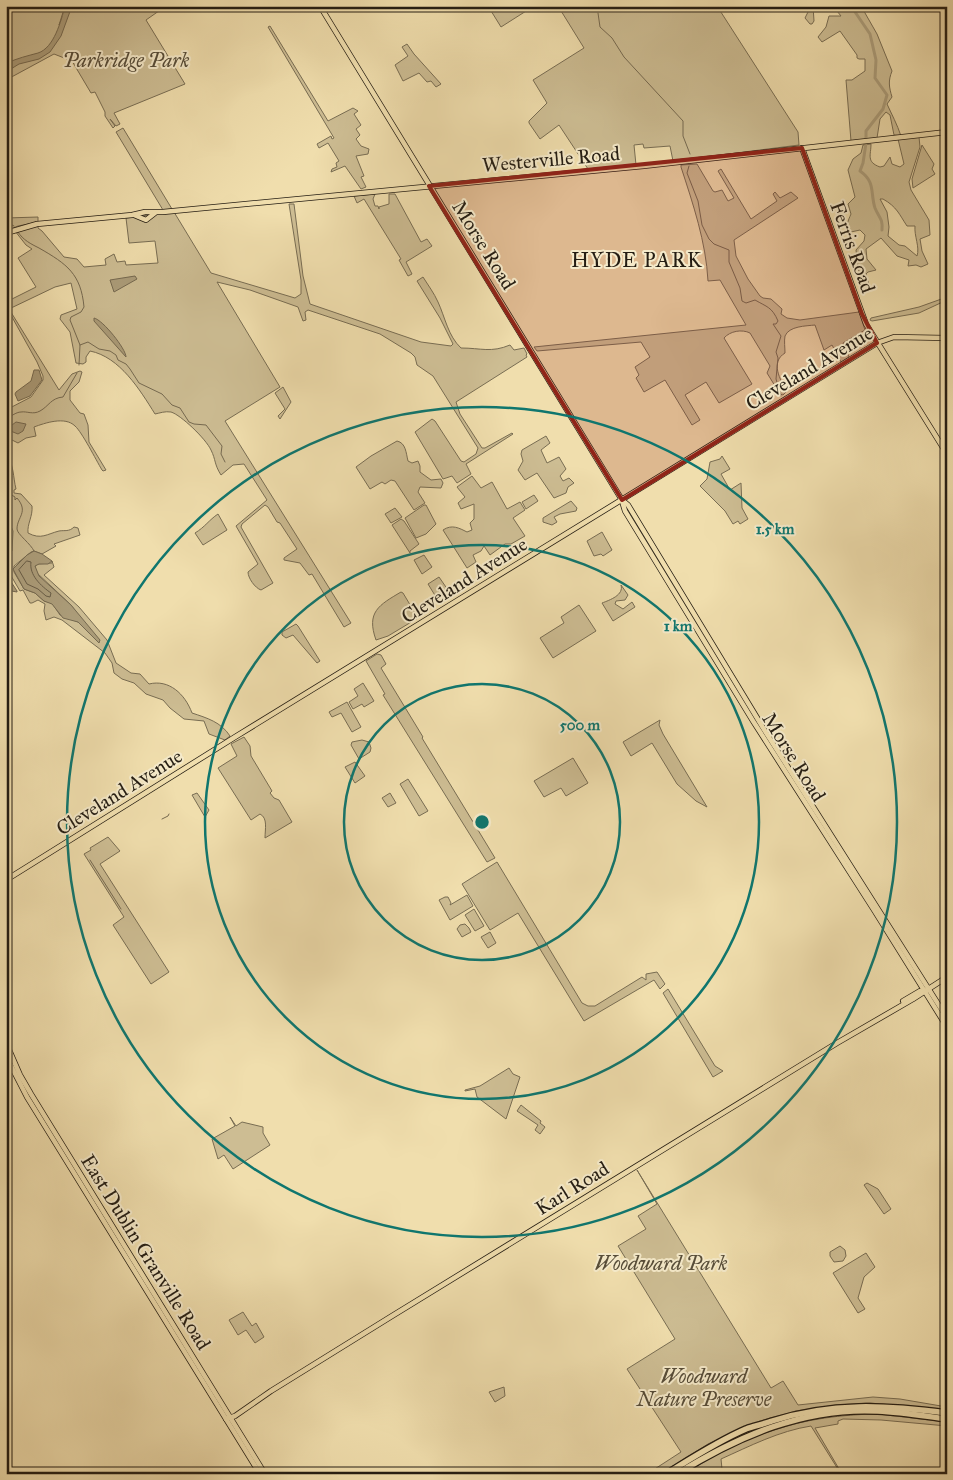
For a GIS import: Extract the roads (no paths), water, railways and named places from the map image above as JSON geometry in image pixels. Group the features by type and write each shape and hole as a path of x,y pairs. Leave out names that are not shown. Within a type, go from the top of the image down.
{"highway":[{"path":"666,1474 696,1455 748,1429 799,1413 836,1407 877,1406 947,1413"},
{"path":"677,1474 702,1458 748,1435 803,1418 836,1413 877,1411 947,1419"}],"main road":[{"name":"Morse Road","path":"320,6 622,500 628,506 660,565 761,734 926,989 947,1018"},
{"name":"Westerville Road","path":"6,233 37,224 644,166 947,132"},
{"name":"Ferris Road","path":"802,148 862,314 877,343 947,454"},
{"name":"Cleveland Avenue","path":"6,880 235,737 877,343 894,337 947,338"},
{"name":"Morse Road","path":"622,500 624,508 647,547 672,580 926,989 947,1027"},
{"path":"761,734 776,749"},
{"name":"Karl Road","path":"228,1418 264,1394 947,977"},
{"name":"East Dublin Granville Road","path":"6,1043 18,1075"},
{"path":"6,1049 18,1075"},
{"name":"East Dublin Granville Road","path":"6,1056 71,1168 116,1232 159,1302 260,1474"},
{"name":"East Dublin Granville Road","path":"41,1116 70,1158 130,1264 265,1474"},
{"path":"130,1264 159,1302"}],"water":[{"path":"65,6 72,6 61,36 50,52 39,59 19,64 6,72 7,63 38,53 48,46 56,33"},
{"path":"135,276 137,279 114,292 110,280"},
{"path":"94,318 103,324 113,335 126,357 94,321"},
{"path":"34,370 39,370 42,380 30,396 18,401 16,392 31,381"},
{"path":"16,422 26,424 23,431 18,434 8,430"},
{"path":"34,551 52,561 48,564 35,566 39,576 71,605 100,640 99,643 78,622 63,618 52,604 44,601 35,593 24,589 13,569 27,555"},
{"path":"6,574 17,591 17,592 6,590"}],"waterway":[{"path":"596,6 597,11"},
{"path":"851,6 870,34 876,60 875,78 887,95 883,109 866,131 866,139"},
{"path":"598,13 600,27 612,38 624,57 683,121 683,136 690,154"},
{"path":"866,143 860,171 868,179 872,188 875,208 881,220 882,230"},
{"path":"689,166 687,173 698,201 702,225 709,239 714,244 729,250 729,262 740,288 742,301 746,303 755,300 769,308 776,316 778,321 776,324 773,324 781,336 776,352 778,358 776,379 781,396"},
{"path":"6,222 14,226"},
{"path":"18,232 27,242 65,265 80,286 84,307 81,312 71,317 70,320 80,345 79,365"},
{"path":"80,345 88,342 99,349 110,351 116,355 118,360 126,364 139,383 162,394 172,405 180,408 189,422 206,425 222,446 221,454 225,462"},
{"path":"6,419 19,412 37,412 53,401 63,397 77,373"},
{"path":"6,466 10,494 15,497 15,500 17,498 22,507 22,514 17,529 34,551"},
{"path":"162,819 169,814"},
{"path":"90,860 121,909"},
{"path":"909,1469 912,1474"}],"district":[{"name":"HYDE PARK","path":"637,260"}],"park label":[{"name":"Parkridge Park","path":"126,60"},
{"name":"Woodward Park","path":"661,1263"},
{"name":"Woodward Nature Preserve","path":"704,1388"}]}
